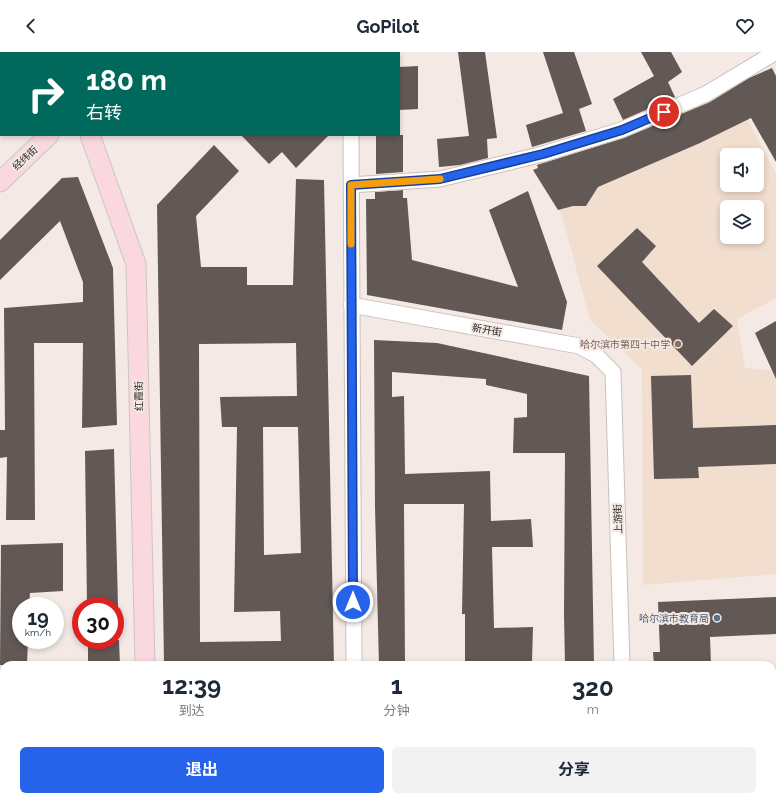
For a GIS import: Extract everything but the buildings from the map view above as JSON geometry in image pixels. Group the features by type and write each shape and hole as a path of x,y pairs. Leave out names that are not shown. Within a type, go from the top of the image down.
{"main road":[{"name":"经纬街","path":"0,182 48,136"},
{"name":"红霞街","path":"90,136 136,264 145,661"}],"street":[{"path":"351,185 440,179 550,152 622,130 706,94 776,52"},
{"path":"352,136 351,305 354,661"},
{"name":"新开街","path":"351,305 579,346 596,355 613,372"},
{"name":"上游街","path":"613,372 622,661"}],"shaded area":[{"name":"哈尔滨市第四十中学","path":"743,111 762,148 720,148 720,192 764,192 764,151 776,174 776,298 737,319 745,368 776,371 776,574 643,585 642,369 590,320 557,198"}],"slow traffic":[{"path":"351,244 351,185 440,179"}],"place":[{"name":"哈尔滨市第四十中学","path":"678,344"},
{"name":"哈尔滨市教育局","path":"717,618"}],"route":[{"path":"353,602 351,185 440,179 543,154 622,130 664,112"}]}
